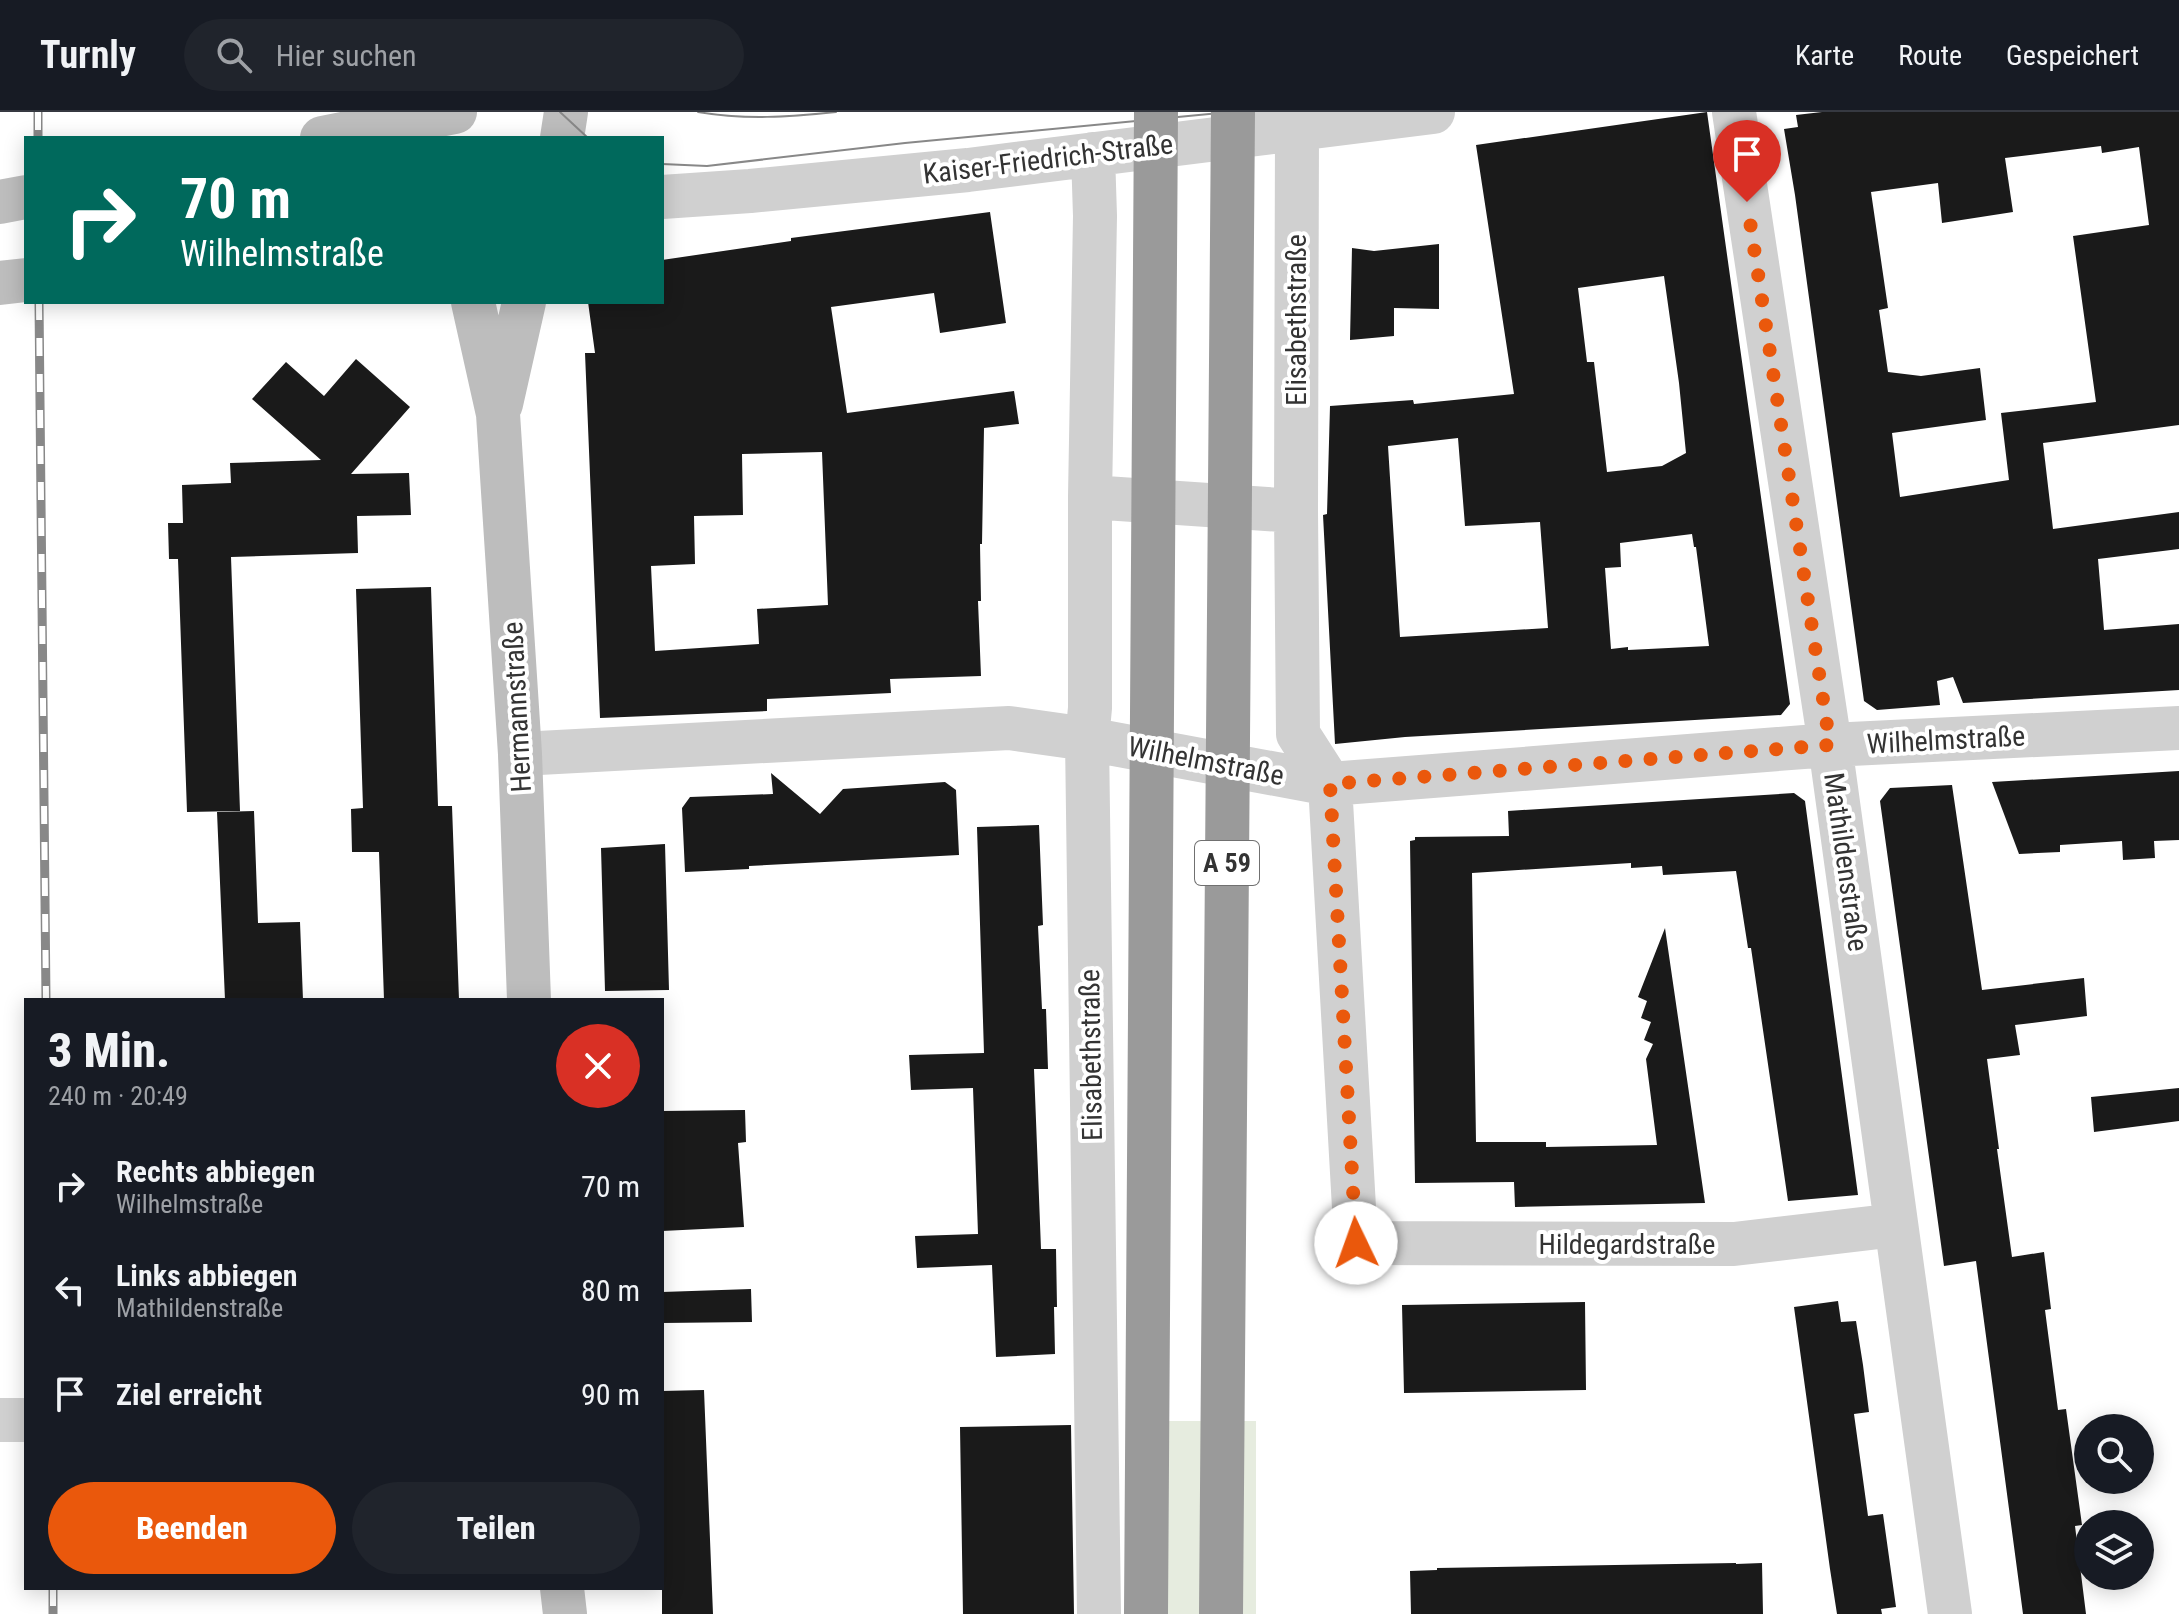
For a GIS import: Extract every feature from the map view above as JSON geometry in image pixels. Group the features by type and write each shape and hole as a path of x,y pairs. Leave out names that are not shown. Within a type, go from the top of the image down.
{"highway":[{"path":"1146,1614 1156,112"},
{"name":"A 59","path":"1221,1614 1233,112"}],"street":[{"path":"332,136 455,112"},
{"path":"467,136 469,112"},
{"path":"562,136 566,112"},
{"name":"Kaiser-Friedrich-Straße","path":"664,197 968,170 1433,112"},
{"name":"Mathildenstraße","path":"1734,112 1830,745 1950,1614"},
{"name":"Elisabethstraße","path":"1297,129 1298,734 1330,784 1356,1243"},
{"name":"Elisabethstraße","path":"1093,154 1090,708 1087,739 1099,1614"},
{"path":"0,202 24,197"},
{"path":"0,283 24,280"},
{"name":"Hermannstraße","path":"473,304 498,414 520,754 529,998"},
{"name":"Hermannstraße","path":"498,414 524,304"},
{"path":"1090,497 1296,511"},
{"name":"Wilhelmstraße","path":"520,754 1009,728 1087,739 1330,784 1830,745 2179,728"},
{"name":"Hildegardstraße","path":"1356,1243 1734,1244 1896,1225"},
{"path":"0,1420 24,1420"},
{"path":"562,1590 565,1614"}],"shaded area":[{"path":"1130,1421 1256,1421 1256,1614 1130,1614"}],"building":[{"path":"1707,112 1790,704 1781,715 1405,737 1335,744 1323,515 1327,514 1330,406 1413,400 1414,404 1514,394 1476,145","holes":["1664,276 1686,453 1662,466 1607,472 1594,362 1587,362 1578,288","1458,438 1465,526 1540,522 1548,628 1400,637 1388,446","1692,534 1709,646 1611,649 1605,568 1621,567 1620,543"]},
{"path":"1822,112 2179,112 2179,425 2043,443 2053,529 2179,512 2179,549 2098,559 2104,630 2179,624 2179,690 1963,703 1953,677 1937,681 1940,705 1877,710 1864,701 1784,129 1798,127 1796,115","holes":["2101,146 2102,153 2139,147 2149,225 2073,236 2096,402 2001,413 2009,480 1900,497 1892,433 1986,420 1980,368 1921,376 1888,372 1879,310 1888,308 1871,192 1938,183 1942,223 2013,212 2005,158"]},
{"path":"990,212 1006,323 940,333 934,293 831,307 847,413 1014,391 1019,424 984,428 981,601 978,601 981,676 890,679 891,693 767,699 767,711 600,718 585,353 595,353 588,304 664,304 664,260 791,241 791,238","holes":["822,452 828,605 757,609 759,644 655,651 651,566 695,564 694,516 743,515 742,454"]},
{"path":"1439,244 1439,309 1394,308 1394,336 1350,340 1352,248 1374,251"},
{"path":"356,359 410,407 351,474 409,473 411,515 357,516 358,553 231,557 240,811 187,812 178,559 169,559 168,523 183,523 182,485 231,483 230,463 321,460 252,399 286,362 324,396"},
{"path":"431,587 438,806 452,806 459,998 384,998 379,852 352,852 351,809 363,808 356,589"},
{"path":"2179,771 2179,840 2154,841 2155,858 2123,860 2122,841 2060,845 2060,852 2019,854 1992,782"},
{"path":"771,773 820,814 843,789 945,782 956,790 959,855 685,872 682,808 690,797 773,794"},
{"path":"1952,785 1982,990 2084,978 2087,1016 2015,1025 2020,1055 1987,1059 2012,1257 2044,1252 2051,1309 2045,1310 2058,1410 2066,1409 2074,1467 2074,1494 2078,1494 2080,1510 2074,1510 2074,1590 2083,1590 2086,1614 2023,1614 1976,1261 1944,1266 1880,801 1890,788"},
{"path":"1794,793 1805,801 1858,1195 1788,1201 1751,948 1748,948 1736,871 1663,875 1662,866 1631,868 1631,863 1472,873 1476,1142 1546,1142 1546,1147 1657,1145 1646,1059 1653,1044 1644,1040 1651,1022 1641,1018 1647,1001 1638,997 1665,928 1705,1203 1515,1207 1514,1182 1415,1183 1410,841 1415,837 1509,836 1508,811"},
{"path":"254,811 258,923 300,922 303,998 225,998 217,812"},
{"path":"1039,825 1043,925 1038,926 1048,1069 1034,1069 1041,1249 1056,1249 1055,1354 996,1357 992,1265 917,1268 915,1236 978,1234 973,1088 911,1090 909,1055 984,1053 977,827"},
{"path":"665,844 669,990 605,991 601,848"},
{"path":"2179,1088 2179,1121 2094,1132 2091,1097"},
{"path":"745,1110 746,1142 738,1143 744,1227 664,1231 664,1111"},
{"path":"751,1289 752,1322 664,1323 664,1292"},
{"path":"1838,1301 1841,1322 1856,1321 1863,1365 1869,1412 1854,1414 1868,1516 1883,1514 1896,1607 1881,1609 1882,1614 1837,1614 1830,1569 1794,1307"},
{"path":"1585,1302 1586,1390 1404,1393 1402,1305"},
{"path":"704,1390 713,1614 662,1614 664,1391"},
{"path":"1071,1425 1074,1614 963,1614 960,1427"},
{"path":"1762,1563 1763,1614 1411,1614 1410,1571"}],"tram line":[{"path":"560,112 586,136"},
{"path":"698,112 767,117 836,112"},
{"path":"664,164 707,166 905,143 1230,112"}],"railway":[{"path":"38,112 38,136"},
{"path":"39,304 46,998"},
{"path":"53,1590 53,1614"}],"route":[{"path":"1356,1243 1330,784 1830,745 1747,202"}]}
